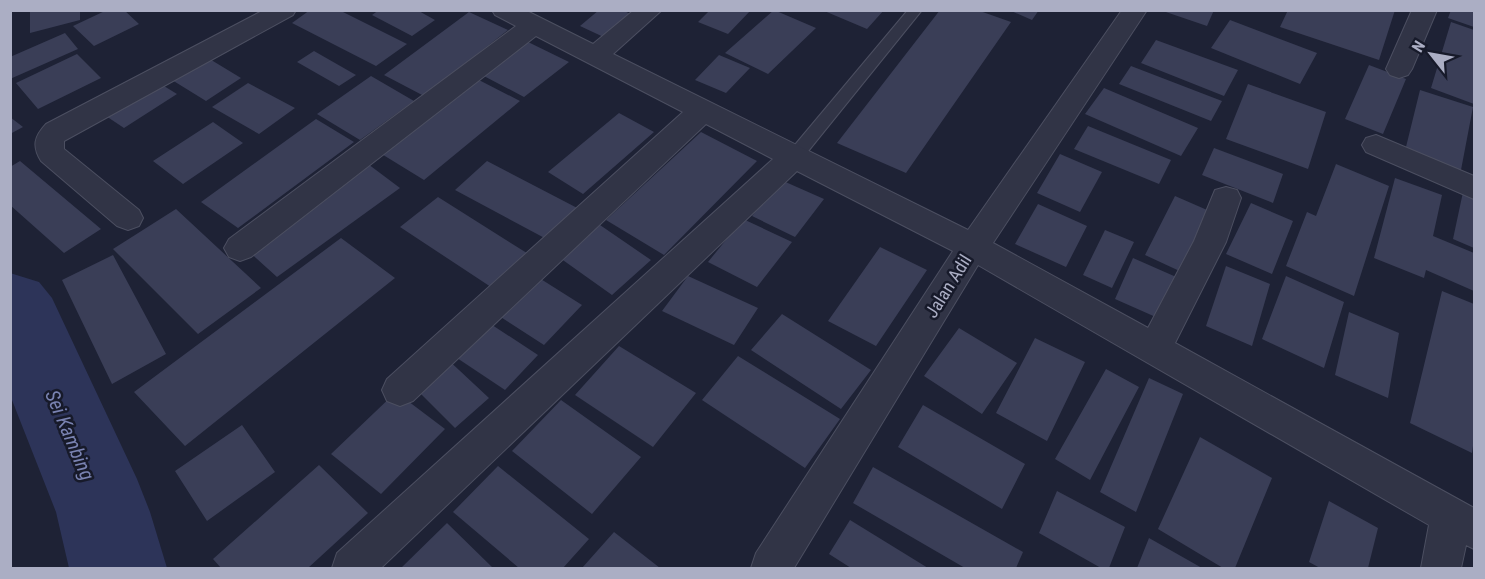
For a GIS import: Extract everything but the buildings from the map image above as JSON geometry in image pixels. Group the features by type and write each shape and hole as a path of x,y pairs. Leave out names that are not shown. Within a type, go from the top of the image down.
{"street":[{"path":"128,218 51,154 48,146 50,138 56,131 284,10"},
{"path":"504,10 973,247 1463,523 1441,568"},
{"path":"596,55 650,10"},
{"name":"Jalan Adil","path":"771,568 973,247 1135,10"},
{"path":"1399,69 1425,10"},
{"path":"240,248 534,25"},
{"path":"400,390 702,111"},
{"path":"1376,145 1474,188"},
{"path":"352,568 795,156"},
{"path":"1154,350 1210,242 1226,198"}],"lane":[{"path":"795,156 916,10"}],"waterway":[{"name":"Sei Kambing","path":"10,306 23,322 103,512 118,568"}]}
